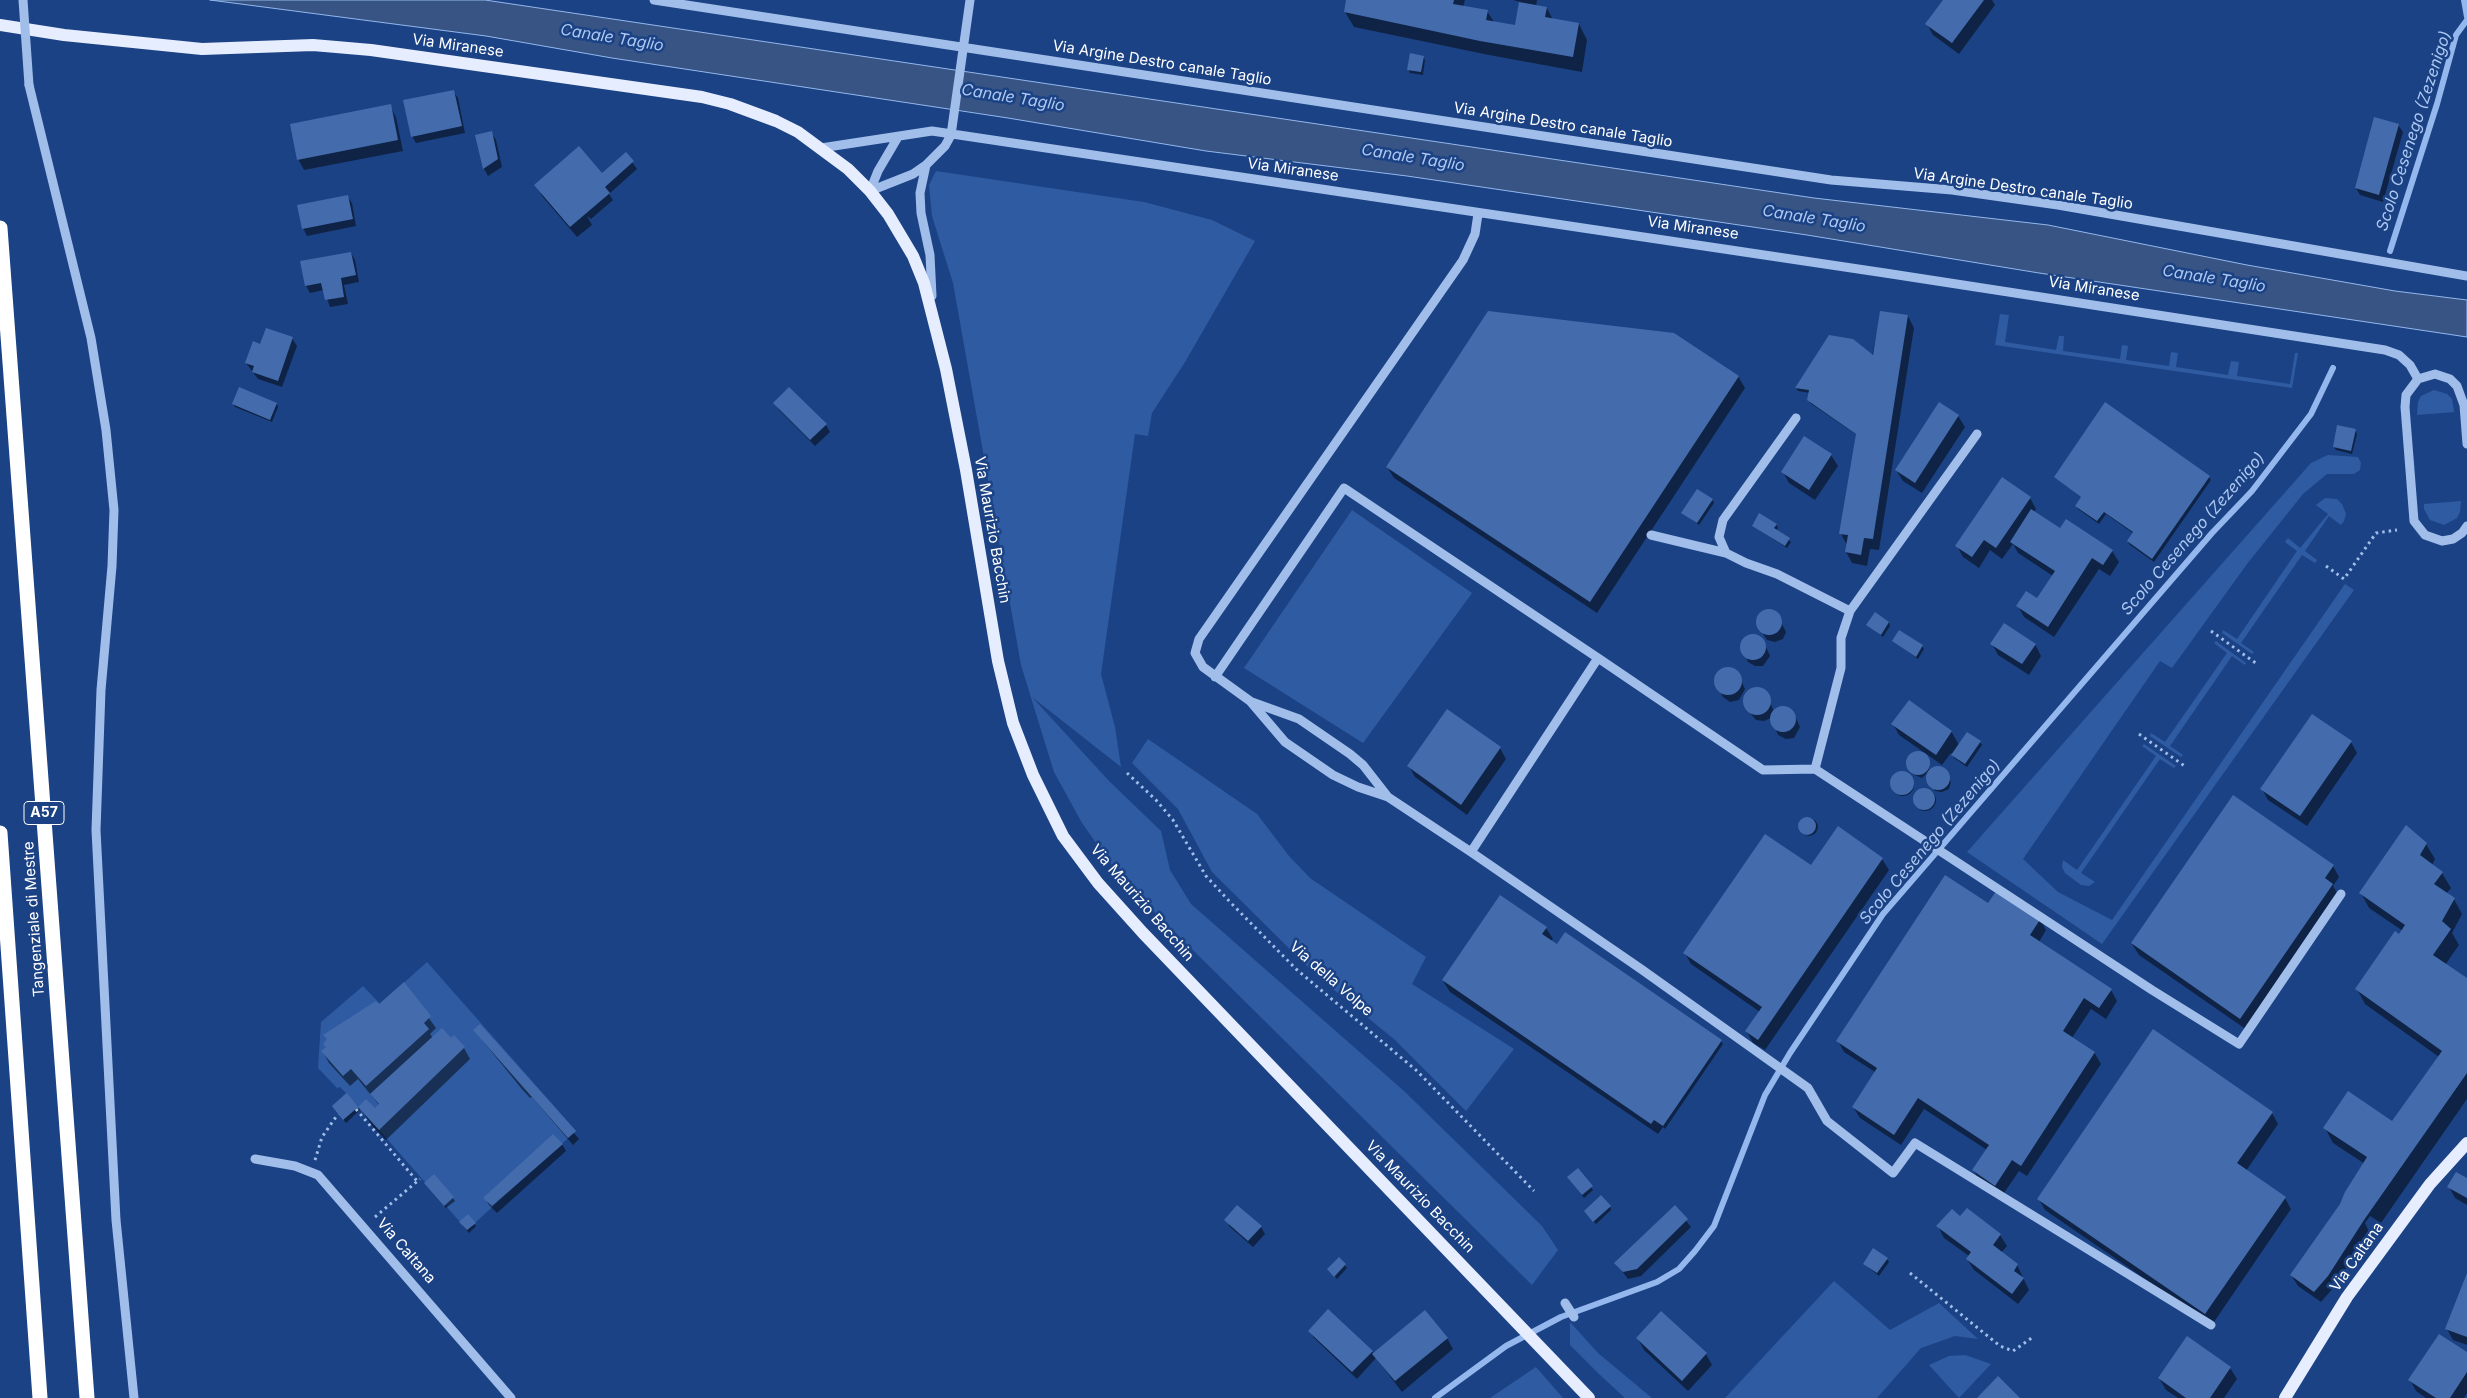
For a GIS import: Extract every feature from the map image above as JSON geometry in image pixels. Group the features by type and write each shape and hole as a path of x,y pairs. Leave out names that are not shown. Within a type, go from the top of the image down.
{"highway":[{"name":"Tangenziale di Mestre","path":"0,228 87,1398"},
{"name":"Tangenziale di Mestre","path":"0,833 40,1398"}],"main road":[{"name":"Via Miranese","path":"0,25 64,35 202,49 312,45 371,50 702,97 730,104 776,121 798,132 821,148"},
{"name":"Via Maurizio Bacchin","path":"821,148 848,169 870,191 893,222 913,256 932,311 964,461 998,661 1006,696 1013,723 1033,775 1063,836 1098,882 1143,933 1590,1398"},
{"name":"Via Caltana","path":"2285,1398 2347,1297 2430,1184 2467,1143"}],"street":[{"path":"23,0 29,85 90,338 106,430 114,510 112,566 101,690 96,830 116,1220 134,1398"},
{"name":"Via Argine Destro canale Taglio","path":"654,0 1831,180 1952,190 2058,205 2467,276"},
{"path":"870,191 913,174 926,166 945,146 951,135 962,46 970,0"},
{"name":"Via Miranese","path":"821,148 932,131 1478,214 1885,273 2385,350 2399,355 2410,365 2418,379"},
{"path":"870,191 878,171 898,136"},
{"path":"926,166 920,192 921,213 930,255 932,311"},
{"path":"1388,797 1363,764 1350,754 1299,719 1250,701 1203,667 1195,653 1198,639 1463,260 1475,234 1478,214"},
{"path":"2467,444 2464,405 2457,386 2450,380 2435,374 2418,379 2406,395 2405,406 2414,521 2425,535 2442,541 2458,536 2467,526"},
{"path":"1726,553 1719,538 1723,520 1796,418"},
{"path":"1814,769 1841,668 1841,638 1850,611 1977,434"},
{"path":"1215,677 1344,488 1763,770 1814,769 2239,1044 2341,894"},
{"path":"1651,535 1726,553 1746,564 1777,574 1850,611"},
{"path":"1471,852 1598,658"},
{"path":"1250,701 1285,742 1333,775 1358,787 1388,797 1641,969 1808,1088 1827,1121 1893,1173 1915,1143 2211,1325"},
{"name":"Via Caltana","path":"255,1159 295,1166 318,1175 511,1398"},
{"path":"1565,1303 1574,1317"}],"path":[{"path":"2326,566 2344,578 2376,533 2397,530"},
{"path":"2211,631 2257,664"},
{"path":"2139,734 2186,767"},
{"name":"Via della Volpe","path":"1127,773 1156,800 1173,820 1206,876 1231,904 1296,969 1417,1071 1534,1191"},
{"path":"356,1109 418,1180 364,1227"},
{"path":"312,1172 322,1137 338,1114"},
{"path":"1910,1273 2000,1346 2013,1351 2033,1337"}],"shaded area":[{"path":"936,171 1144,202 1212,220 1255,241 1185,362 1152,413 1148,436 1135,434 1101,674 1115,727 1121,767 1032,697 1109,781 1161,831 1170,870 1191,904 1404,1091 1542,1226 1558,1250 1532,1285 1123,881 1082,823 1054,772 1021,665 953,283 932,216 929,185"},
{"path":"2000,314 2009,315 2005,342 2056,350 2059,336 2064,336 2063,351 2120,359 2122,345 2128,346 2126,360 2169,366 2171,352 2178,353 2176,367 2228,375 2231,361 2239,362 2237,376 2290,384 2295,353 2298,353 2292,388 1995,345"},
{"path":"2434,390 2447,394 2452,399 2454,412 2417,415 2418,402 2421,396"},
{"path":"2328,455 2358,457 2361,463 2360,470 2354,474 2327,474 2303,494 2247,564 2172,668 2160,661 2023,859 2058,892 2112,920 2345,584 2354,590 2102,944 1967,852 2311,463"},
{"path":"2325,498 2337,499 2342,504 2346,514 2344,521 2341,525 2329,516 2305,551 2317,560 2315,563 2302,555 2241,643 2254,652 2252,654 2222,633 2223,630 2237,639 2297,551 2285,542 2288,538 2300,548 2328,514 2316,505"},
{"path":"2461,501 2460,512 2457,518 2444,525 2430,520 2424,509 2424,504"},
{"path":"1352,510 1472,593 1363,743 1244,668"},
{"path":"2216,641 2246,663 2245,665 2232,656 2170,746 2183,755 2181,757 2150,736 2151,733 2165,742 2227,653 2214,643"},
{"path":"1148,739 1257,814 1289,856 1310,878 1426,957 1412,984 1514,1049 1466,1111 1395,1040 1317,976 1212,872 1178,809 1132,763"},
{"path":"2144,744 2176,766 2174,768 2160,759 2081,873 2095,882 2089,886 2081,885 2065,873 2062,867 2063,860 2077,870 2156,756 2142,746"},
{"path":"427,962 576,1131 467,1230 359,1107 343,1120 332,1106 346,1093 340,1087 337,1088 318,1068 321,1022 363,986 380,1004"},
{"path":"1834,1281 1890,1330 1939,1303 1978,1339 1955,1336 1921,1348 1877,1398 1725,1398"},
{"path":"1570,1322 1598,1353 1652,1398 1625,1398 1599,1374 1570,1345"},
{"path":"1965,1355 1991,1364 1959,1398 1929,1365 1949,1356"},
{"path":"1536,1367 1563,1398 1490,1398"}],"water":[{"name":"Canale Taglio","path":"210,0 485,0 1814,198 2048,225 2247,265 2395,291 2467,300 2467,337 2039,273 1807,235 1407,176 1206,151 1008,118 612,58 486,36"}],"building":[{"path":"1346,0 1454,0 1453,4 1488,10 1486,20 1515,25 1519,2 1547,7 1545,17 1579,23 1573,57 1480,41 1344,12"},
{"path":"1943,0 1984,0 1952,43 1925,24"},
{"path":"1410,53 1424,56 1421,72 1407,70"},
{"path":"454,90 462,126 411,137 403,100"},
{"path":"391,104 398,140 297,160 290,124"},
{"path":"2374,117 2399,124 2379,195 2355,188"},
{"path":"492,131 498,159 483,169 475,135"},
{"path":"579,146 602,173 626,152 634,161 605,187 610,193 570,227 534,185"},
{"path":"348,195 353,219 302,229 297,205"},
{"path":"351,252 356,275 341,278 344,297 325,300 321,283 305,286 300,261"},
{"path":"1488,311 1674,333 1739,376 1590,602 1386,467"},
{"path":"1880,311 1908,315 1873,539 1864,538 1861,555 1845,552 1848,535 1839,534 1856,434 1807,400 1809,390 1795,388 1829,335 1853,339 1873,355"},
{"path":"266,328 293,337 278,381 252,372 254,366 245,363 253,341 260,344"},
{"path":"239,387 277,403 270,420 232,404"},
{"path":"789,387 827,424 810,440 773,403"},
{"path":"1939,402 1959,415 1915,483 1895,470"},
{"path":"2105,402 2210,476 2152,559 2127,541 2133,532 2104,512 2097,521 2075,506 2081,497 2054,477"},
{"path":"2337,425 2356,429 2351,451 2333,447"},
{"path":"1804,436 1832,454 1809,490 1781,472"},
{"path":"2002,477 2031,497 1996,548 1984,540 1972,557 1955,546"},
{"path":"1697,489 1713,499 1697,523 1681,513"},
{"path":"2031,509 2060,528 2066,519 2113,550 2103,565 2092,558 2048,627 2016,606 2026,591 2037,598 2055,571 2010,542"},
{"path":"1759,513 1777,524 1774,528 1790,538 1785,546 1752,526"},
{"path":"1769,609 1778,613 1782,622 1778,631 1769,635 1760,631 1756,622 1760,613"},
{"path":"1875,612 1889,622 1881,635 1866,625"},
{"path":"2004,623 2036,644 2022,664 1990,644"},
{"path":"1899,630 1923,645 1916,657 1892,641"},
{"path":"1753,634 1762,638 1766,647 1762,656 1753,660 1744,656 1740,647 1744,638"},
{"path":"1728,667 1738,671 1742,681 1738,691 1728,695 1718,691 1714,681 1718,671"},
{"path":"1757,687 1767,691 1771,701 1767,711 1757,715 1747,711 1743,701 1747,691"},
{"path":"1909,700 1952,731 1936,755 1891,724"},
{"path":"1783,706 1792,710 1796,719 1792,728 1783,732 1774,728 1770,719 1774,710"},
{"path":"1447,709 1501,747 1461,805 1407,766"},
{"path":"2312,714 2352,741 2300,816 2260,789"},
{"path":"1967,732 1981,741 1965,764 1951,755"},
{"path":"1918,751 1923,752 1929,758 1929,768 1923,774 1918,775 1913,774 1907,768 1906,763 1907,758 1913,752"},
{"path":"1938,766 1946,770 1950,778 1946,786 1938,790 1930,786 1926,778 1930,770"},
{"path":"1902,771 1907,772 1913,778 1913,788 1907,794 1902,795 1897,794 1891,788 1890,783 1891,778 1897,772"},
{"path":"1924,788 1932,791 1935,799 1932,807 1924,810 1916,807 1913,799 1916,791"},
{"path":"2233,795 2334,865 2325,878 2333,884 2240,1019 2131,943"},
{"path":"1803,817 1811,817 1816,822 1814,833 1803,835 1798,830 1798,822"},
{"path":"2406,825 2427,843 2420,855 2443,872 2434,884 2455,898 2442,921 2451,929 2433,955 2467,978 2467,1073 2364,1220 2328,1276 2314,1292 2290,1275 2340,1204 2345,1192 2367,1157 2323,1128 2348,1091 2392,1121 2442,1051 2355,989 2395,931 2399,934 2405,925 2359,893"},
{"path":"1838,826 1883,858 1758,1040 1745,1031 1762,1007 1683,953 1765,834 1811,865"},
{"path":"1945,875 1988,903 1997,890 2041,918 2030,935 2112,989 2099,1008 2084,998 2063,1031 2095,1052 2021,1166 2012,1160 1995,1186 1972,1170 1989,1145 1918,1098 1894,1135 1852,1107 1877,1068 1836,1041"},
{"path":"1500,895 1547,927 1542,934 1557,944 1565,932 1722,1040 1663,1126 1654,1120 1651,1124 1442,980"},
{"path":"404,982 431,1016 424,1023 429,1029 366,1086 351,1069 343,1076 321,1051 326,1047 323,1044 327,1039 323,1035 376,1001 379,1004"},
{"path":"480,1024 576,1131 568,1138 473,1030"},
{"path":"442,1028 451,1038 454,1035 465,1047 379,1130 358,1107 366,1099 375,1108 379,1104 370,1094"},
{"path":"2153,1029 2273,1112 2237,1163 2286,1197 2205,1314 2037,1199"},
{"path":"347,1093 358,1107 343,1120 332,1106"},
{"path":"553,1134 563,1144 492,1206 483,1198"},
{"path":"1578,1168 1593,1186 1582,1195 1567,1177"},
{"path":"2456,1172 2467,1178 2467,1198 2447,1187"},
{"path":"434,1174 454,1197 444,1206 424,1183"},
{"path":"1601,1195 1611,1206 1593,1222 1584,1211"},
{"path":"1237,1205 1262,1226 1248,1241 1224,1220"},
{"path":"1675,1205 1688,1219 1637,1269 1623,1272 1614,1263"},
{"path":"1967,1208 2001,1234 1993,1245 2018,1264 2014,1271 2024,1278 2012,1294 1966,1259 1971,1252 1936,1226 1952,1209 1960,1216"},
{"path":"468,1214 476,1223 467,1230 459,1222"},
{"path":"1873,1248 1888,1258 1877,1273 1863,1264"},
{"path":"1339,1257 1346,1264 1334,1277 1327,1269"},
{"path":"2467,1273 2467,1337 2445,1329"},
{"path":"1328,1309 1373,1351 1352,1372 1308,1331"},
{"path":"1425,1310 1448,1338 1395,1381 1372,1354"},
{"path":"1661,1311 1707,1353 1682,1381 1636,1338"},
{"path":"2439,1334 2467,1352 2467,1372 2450,1398 2436,1398 2408,1380"},
{"path":"2187,1336 2231,1367 2210,1398 2186,1398 2158,1378"},
{"path":"1998,1376 2020,1398 1977,1398"}],"waterway":[{"path":"2464,0 2467,17"},
{"name":"Scolo Cesenego (Zezenigo)","path":"2390,251 2437,104 2456,35 2467,20"},
{"name":"Scolo Cesenego (Zezenigo)","path":"1435,1398 1506,1346 1561,1317 1657,1282 1679,1269 1695,1251 1714,1226 1765,1095 1790,1053 1883,914 2212,533 2252,491 2311,414 2333,368"}]}
